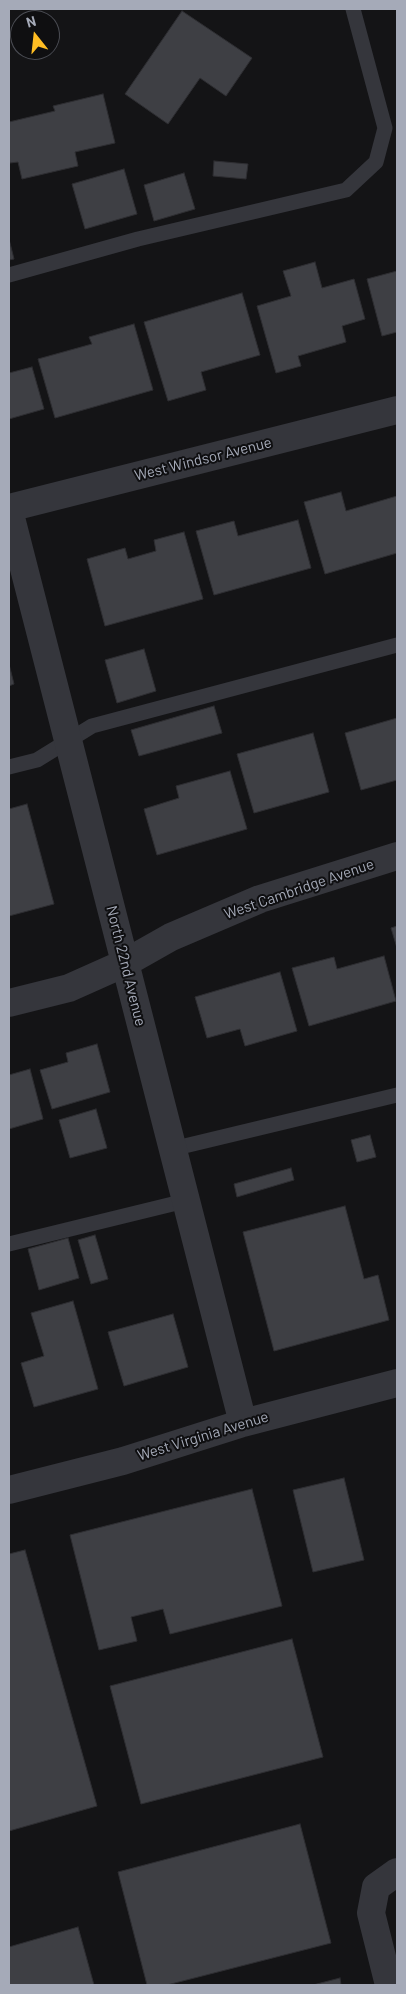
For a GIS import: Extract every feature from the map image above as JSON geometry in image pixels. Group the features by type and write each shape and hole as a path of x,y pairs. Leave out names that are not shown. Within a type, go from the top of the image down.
{"street":[{"name":"West Windsor Avenue","path":"9,509 397,410"},
{"name":"North 22nd Avenue","path":"9,509 243,1423"},
{"name":"West Cambridge Avenue","path":"9,1002 69,988 125,963 171,937 260,899 397,856"},
{"name":"West Virginia Avenue","path":"9,1490 123,1461 243,1423 397,1383"},
{"path":"387,1880 371,1913 390,1985"}],"lane":[{"path":"9,275 138,239 346,190 376,162 385,128 353,9"},
{"path":"9,767 37,760 92,726 397,645"},
{"path":"172,1149 397,1094"},
{"path":"9,1244 185,1201"}],"building":[{"path":"182,11 252,58 226,96 200,78 168,124 125,94"},
{"path":"103,94 115,143 75,152 78,166 22,179 18,162 10,163 9,159 9,122 55,111 53,106"},
{"path":"214,161 248,164 246,179 213,176"},
{"path":"124,169 137,214 85,229 72,184"},
{"path":"184,173 195,209 154,221 144,185"},
{"path":"9,239 14,259 9,260"},
{"path":"315,262 322,288 354,279 365,319 342,326 346,342 298,356 301,366 276,373 257,306 291,296 283,271"},
{"path":"397,271 397,332 382,336 367,279"},
{"path":"242,293 260,355 201,372 206,390 168,401 144,322"},
{"path":"134,324 153,390 55,418 38,359 92,344 89,337"},
{"path":"32,367 44,409 9,419 9,373"},
{"path":"341,492 346,511 397,496 397,553 325,574 304,502"},
{"path":"298,520 311,568 214,595 196,531 234,521 238,536"},
{"path":"184,532 203,599 105,626 87,559 125,548 128,559 156,551 154,540"},
{"path":"144,649 156,691 117,703 105,660"},
{"path":"9,664 14,684 9,686"},
{"path":"214,706 222,733 139,756 131,730"},
{"path":"397,718 397,780 361,790 345,733"},
{"path":"313,733 329,792 254,813 237,754"},
{"path":"230,771 247,829 157,855 144,809 179,798 176,786"},
{"path":"27,804 54,904 9,916 9,809"},
{"path":"397,926 397,948 391,928"},
{"path":"384,956 396,1001 309,1026 292,968 334,957 337,969"},
{"path":"280,972 297,1031 245,1046 240,1029 207,1038 195,997"},
{"path":"97,1044 110,1092 52,1109 40,1070 68,1062 66,1053"},
{"path":"30,1069 43,1119 9,1129 9,1075"},
{"path":"96,1109 107,1148 70,1158 59,1120"},
{"path":"370,1135 376,1157 357,1162 351,1140"},
{"path":"291,1168 294,1180 237,1197 234,1184"},
{"path":"345,1206 364,1279 378,1275 389,1320 274,1351 243,1232"},
{"path":"95,1235 108,1279 91,1284 78,1240"},
{"path":"68,1238 79,1278 39,1290 28,1249"},
{"path":"73,1301 98,1389 34,1407 21,1363 44,1356 31,1313"},
{"path":"173,1314 188,1367 124,1386 108,1332"},
{"path":"344,1478 364,1560 313,1572 293,1490"},
{"path":"252,1489 282,1606 170,1634 163,1609 131,1617 137,1641 99,1650 70,1535"},
{"path":"25,1550 97,1806 9,1831 9,1554"},
{"path":"292,1639 323,1757 141,1804 110,1686"},
{"path":"300,1824 331,1943 167,1985 147,1985 118,1872"},
{"path":"78,1927 94,1985 9,1985 9,1947"},
{"path":"340,1978 341,1985 313,1985"}]}
